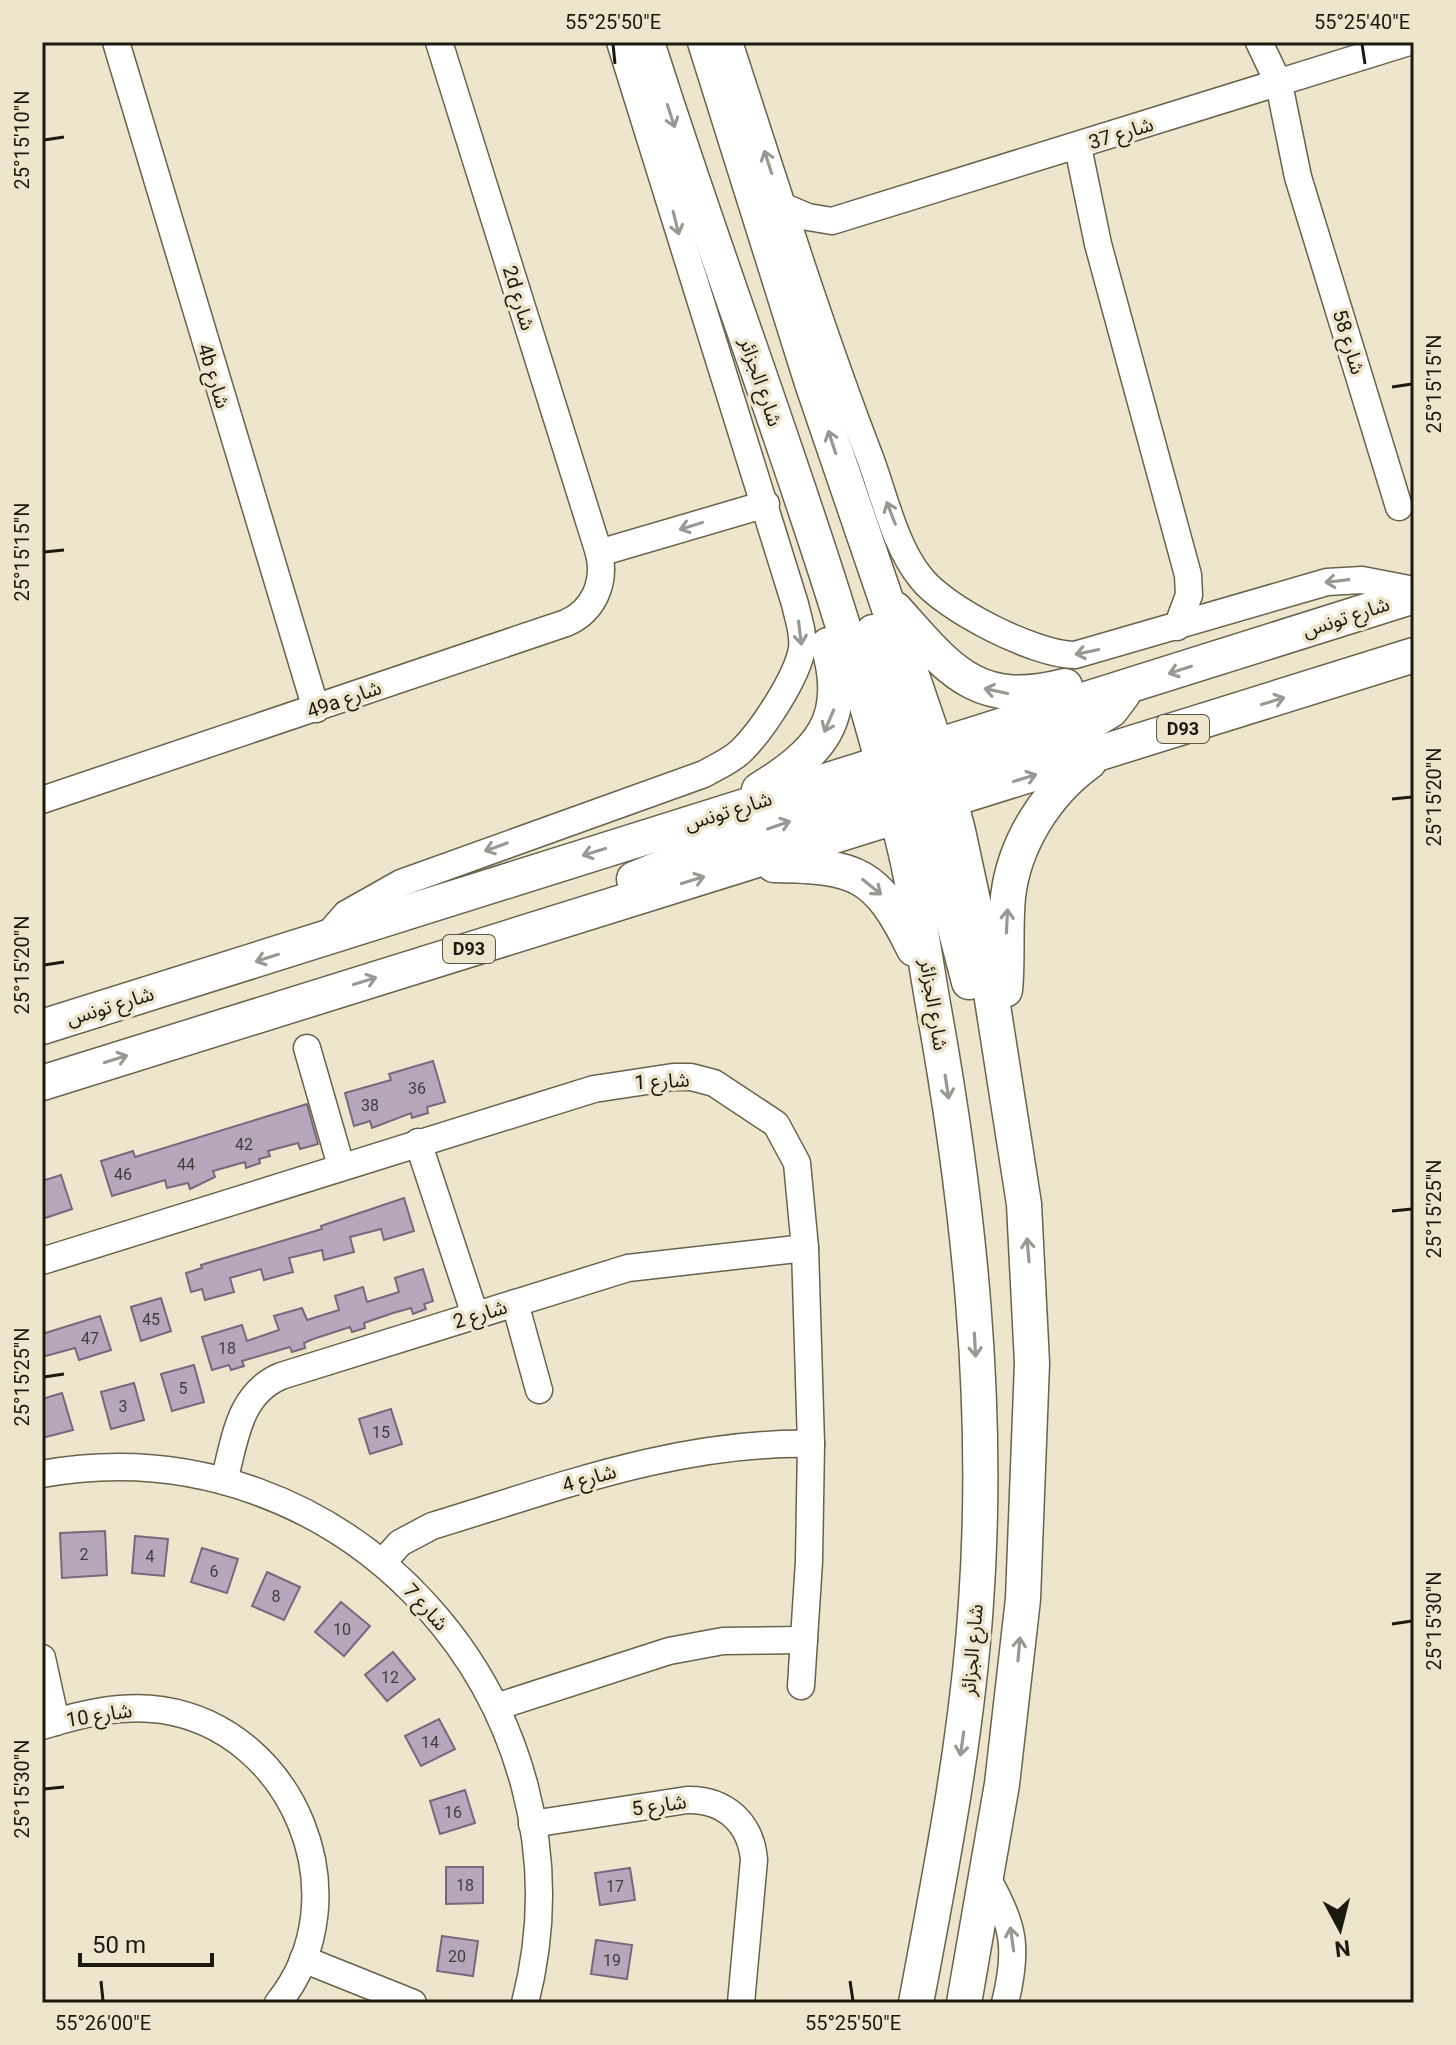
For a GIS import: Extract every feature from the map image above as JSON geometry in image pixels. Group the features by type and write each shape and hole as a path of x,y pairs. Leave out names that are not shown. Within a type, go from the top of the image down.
{"main road":[{"name":"شارع الجزائر","path":"647,42 735,308 816,538 917,781 997,1026 1024,1204 1032,1363 1022,1614 1010,1728 964,2003"},
{"name":"شارع الجزائر","path":"705,42 812,383 883,596 917,781 929,982 950,1103 969,1250 977,1378 980,1526 962,1744 916,2003"},
{"path":"812,383 827,345"},
{"path":"720,814 804,760 830,723 837,692 836,676 807,576 816,538"},
{"path":"555,923 618,886 671,863 1088,724 1111,710 1128,687 1088,681 1020,694 981,687 964,680 945,665 883,596"},
{"name":"شارع تونس","path":"1128,687 1414,596"},
{"name":"شارع تونس","path":"42,1027 720,814 1100,755 1414,655"},
{"path":"997,1026 1005,987 1008,896 1019,855 1050,799 1100,755"},
{"name":"شارع تونس","path":"42,1083 744,865 917,781"},
{"path":"744,865 822,866 864,880 892,907 929,982"}],"street":[{"name":"4b شارع","path":"116,42 316,709"},
{"name":"2d شارع","path":"439,42 599,553"},
{"path":"323,939 346,914 401,883 704,774 740,753 792,677 802,647 795,604 766,504 698,302 664,177 620,42"},
{"path":"729,42 827,345 909,560 939,596 1035,647 1063,655 1086,654 1344,579 1414,590"},
{"name":"شارع 37","path":"832,221 1069,150 1409,42"},
{"name":"شارع 58","path":"1260,46 1399,507"},
{"path":"1069,150 1098,244 1188,575 1189,595 1177,627"},
{"path":"782,206 808,217 832,221 810,252 807,284"},
{"path":"599,553 766,504"},
{"name":"49a شارع","path":"42,800 574,619 588,608 597,593 601,571 599,553"},
{"path":"1188,575 1204,599 1225,612"},
{"path":"307,1048 341,1166"},
{"name":"شارع 1","path":"42,1261 594,1089 654,1078 703,1080 776,1124 785,1135 801,1180 811,1444 801,1686"},
{"path":"418,1142 475,1315"},
{"name":"شارع 2","path":"224,1481 240,1418 262,1386 281,1376 648,1264 805,1248"},
{"path":"515,1303 539,1390"},
{"name":"شارع 4","path":"382,1563 400,1543 432,1526 634,1465 719,1447 811,1444"},
{"name":"شارع 7","path":"42,1474 81,1467 164,1469 224,1481 298,1507 327,1522 382,1563 448,1630 496,1707 518,1763 532,1824 537,1922 525,2003"},
{"path":"496,1707 669,1651 723,1641 804,1640"},
{"path":"42,1658 49,1724"},
{"name":"شارع 10","path":"49,1724 119,1708 164,1710 216,1728 260,1759 293,1802 312,1853 315,1907 303,1959 278,2003"},
{"name":"شارع 5","path":"532,1824 687,1800 709,1802 729,1811 750,1837 754,1860 741,2003"},
{"path":"987,1878 1002,1902 1013,1935 1014,1966 1005,2003"},
{"path":"303,1959 413,2003"}],"building":[{"path":"433,1061 445,1102 427,1107 428,1113 412,1118 411,1113 372,1128 370,1121 354,1126 345,1093 391,1080 389,1074"},
{"path":"307,1104 318,1144 300,1149 298,1143 268,1151 270,1156 259,1159 260,1163 246,1168 245,1162 213,1171 215,1177 190,1189 188,1183 167,1188 165,1180 112,1196 101,1161 133,1151 135,1157"},
{"path":"61,1175 72,1209 42,1219 42,1181"},
{"path":"404,1198 414,1231 384,1240 381,1229 350,1237 354,1252 324,1260 322,1250 289,1258 293,1272 264,1280 261,1269 230,1278 234,1292 205,1300 202,1289 191,1292 186,1273 202,1268 201,1265 322,1229 321,1226"},
{"path":"423,1269 433,1301 424,1304 426,1309 413,1314 411,1308 393,1313 364,1323 365,1328 352,1332 350,1327 304,1343 305,1348 292,1352 290,1347 242,1361 244,1366 231,1370 229,1365 212,1370 202,1337 242,1325 247,1341 279,1330 274,1316 302,1308 307,1320 339,1310 335,1296 363,1287 367,1302 399,1292 395,1278"},
{"path":"161,1298 171,1331 141,1341 131,1307"},
{"path":"100,1316 111,1350 79,1360 75,1348 42,1357 42,1334"},
{"path":"194,1365 204,1402 172,1411 161,1374"},
{"path":"134,1383 144,1420 111,1429 101,1392"},
{"path":"62,1393 73,1430 42,1438 42,1399"},
{"path":"391,1409 402,1444 370,1454 359,1419"},
{"path":"105,1531 107,1575 62,1578 60,1533"},
{"path":"135,1536 168,1539 164,1576 132,1573"},
{"path":"202,1548 238,1559 227,1593 191,1582"},
{"path":"267,1572 300,1587 284,1620 252,1606"},
{"path":"341,1602 370,1626 344,1656 315,1632"},
{"path":"393,1652 415,1679 387,1701 365,1675"},
{"path":"439,1719 455,1749 421,1766 405,1736"},
{"path":"465,1790 475,1823 440,1834 430,1801"},
{"path":"446,1867 483,1867 483,1903 446,1904"},
{"path":"630,1868 635,1900 600,1905 595,1873"},
{"path":"442,1936 478,1941 473,1976 437,1971"},
{"path":"596,1940 632,1945 627,1979 591,1974"}]}
